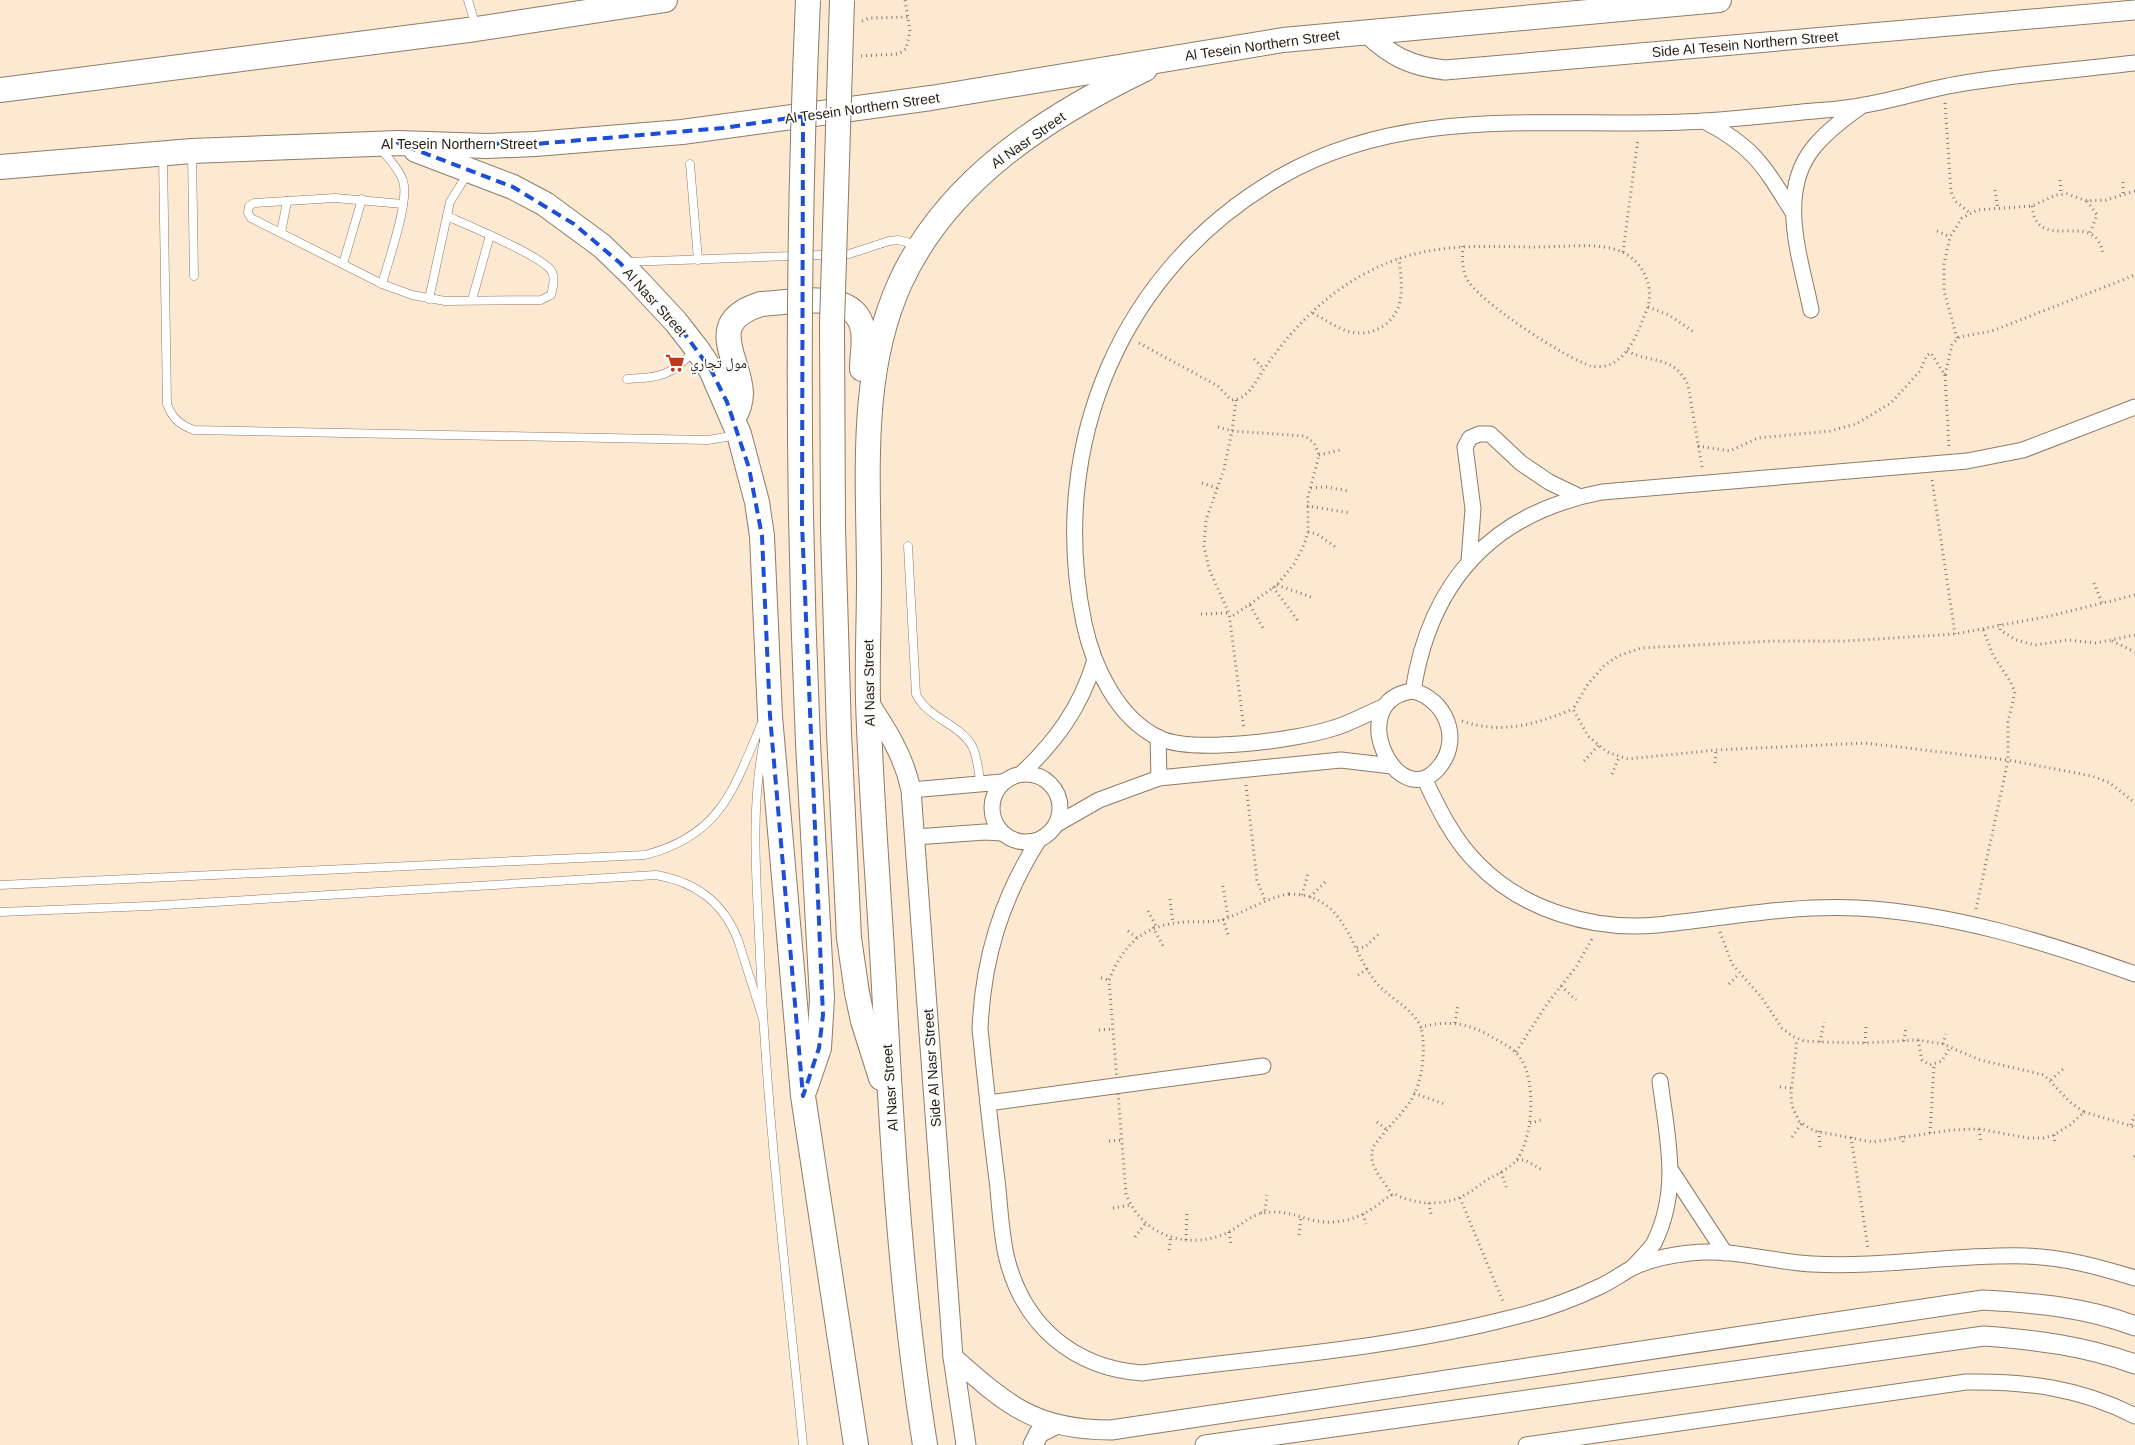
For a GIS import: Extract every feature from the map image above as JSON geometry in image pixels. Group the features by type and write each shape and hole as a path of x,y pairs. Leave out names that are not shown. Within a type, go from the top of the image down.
{"main road":[{"path":"487,27 545,0"},
{"path":"0,90 487,27 665,0"},
{"path":"803,1096 819,1048 822,998 808,742 802,524 800,322 803,124 808,0"},
{"path":"842,0 832,314 833,529 839,734 848,909 857,993 871,1048 890,1100"},
{"name":"Al Tesein Northern Street","path":"0,166 192,151 387,144 487,146 535,144 723,128 931,98 1283,40 1719,0"},
{"name":"Al Nasr Street","path":"925,1445 912,1365 890,1100 868,701 869,424 870,395 880,337 900,283 920,246 939,218 963,190 1005,152 1118,82 1169,58"},
{"name":"Al Nasr Street","path":"387,144 471,170 513,187 545,204 574,224 620,262 676,322 712,370 736,427 757,502 762,536 770,710 803,1096 856,1445"},
{"path":"736,427 741,393 728,345 728,336 735,320 742,313 761,304 827,300 851,309 861,324 864,341 860,401 864,416 869,424"}],"street":[{"name":"Side Al Tesein Northern Street","path":"1365,32 1397,58 1420,67 1445,70 2135,10"},
{"path":"1383,707 1351,723 1330,730 1246,742 1207,746 1188,745 1158,737 1124,709 1109,690 1094,662 1079,599 1074,554 1074,508 1079,463 1089,418 1104,375 1123,334 1170,267 1208,228 1244,200 1282,175 1323,156 1366,140 1410,130 1456,125 1704,121 1861,106 1943,87 2135,63"},
{"path":"1792,211 1798,178 1812,148 1836,125 1861,106"},
{"path":"1704,121 1728,133 1751,151 1769,174 1792,211 1811,310"},
{"path":"1413,691 1417,662 1433,617 1451,584 1469,561 1493,539 1519,520 1548,506 1578,496 1602,492 1950,463 2023,450 2135,407"},
{"path":"1469,561 1473,509 1465,447 1470,438 1479,434 1490,434 1522,463 1549,482 1578,496"},
{"path":"911,790 1002,782 1022,774 1058,735 1073,713 1085,690 1094,662"},
{"path":"1413,691 1426,694 1436,702 1448,725 1448,751 1439,768 1425,780 1406,778 1392,766 1384,754 1380,740 1378,725 1383,707 1390,698 1401,692 1413,691"},
{"name":"Side Al Nasr Street","path":"868,701 895,742 903,760 911,790 952,1357 966,1445"},
{"path":"1158,737 1159,778"},
{"path":"1002,782 994,794 991,808 994,822 1002,833 1013,840 1025,843 1038,841 1049,834 1057,824 1099,800 1159,778 1340,760 1392,766"},
{"path":"1022,774 1037,775 1050,783 1058,795 1060,810 1057,824"},
{"path":"1425,780 1447,824 1477,864 1513,893 1566,917 1600,924 1656,925 1718,916 1798,909 1855,908 1915,913 1973,924 2038,942 2135,974"},
{"path":"915,837 985,832 1002,833"},
{"path":"1038,841 1023,865 999,917 985,972 980,1029 988,1102 1007,1257 1012,1276 1032,1314 1044,1328 1069,1350 1102,1367 1142,1373 1414,1339 1510,1318 1575,1297 1602,1286 1633,1268 1662,1257 1693,1252 1725,1253 1813,1264 1871,1263 1983,1256 2028,1256 2080,1263 2135,1278"},
{"path":"988,1102 1263,1066"},
{"path":"1633,1268 1653,1244 1669,1197 1672,1172 1660,1081"},
{"path":"1672,1172 1725,1253"},
{"path":"952,1357 1004,1402 1029,1416 1055,1425 1083,1430 1111,1430 1983,1300 2050,1304 2116,1319 2135,1326"},
{"path":"1205,1445 1984,1336 2044,1340 2102,1353 2135,1364"},
{"path":"1526,1445 1608,1439 1966,1382 2005,1381 2044,1385 2082,1394 2135,1416"},
{"path":"1033,1445 1039,1433 1055,1425"}],"lane":[{"path":"468,0 487,27"},
{"path":"382,284 403,204 405,189 403,178 387,144"},
{"path":"192,151 194,276"},
{"path":"163,153 167,404 170,413 184,427 194,430 698,440 719,440 736,427"},
{"path":"690,164 698,260"},
{"path":"429,299 452,196 471,170"},
{"path":"403,204 362,199 328,198 254,203 248,209 251,218 382,284 429,299 541,300 548,298 552,291 553,277 548,266 490,235 447,216"},
{"path":"343,264 362,199"},
{"path":"281,233 287,200"},
{"path":"472,300 490,235"},
{"path":"620,262 849,254 889,241 898,240 920,246"},
{"path":"627,379 654,377 669,373 697,349"},
{"path":"908,546 916,694 926,710 969,742 975,754 981,784"},
{"path":"0,885 644,855 684,842 716,816 728,799 770,710"},
{"path":"770,710 759,768 754,828 762,1019 803,1445"},
{"path":"0,912 149,906 656,875 692,885 719,906 738,940 762,1019"}],"path":[{"path":"858,55 898,54 906,49 910,31 905,0"},
{"path":"859,22 869,18 908,17"},
{"path":"1943,87 1951,192 1955,201 1970,213"},
{"path":"1623,252 1640,122"},
{"path":"2060,180 2061,194"},
{"path":"2123,182 2123,193"},
{"path":"1995,190 1998,209"},
{"path":"1957,338 1944,292 1944,264 1950,236 1955,226 1970,213 2032,206 2061,194 2067,194 2087,201 2106,200 2123,193 2135,191"},
{"path":"2087,201 2097,215 2090,234"},
{"path":"2032,206 2038,222 2048,230 2056,232 2082,230 2096,236 2101,243 2103,256"},
{"path":"1937,231 1950,236"},
{"path":"1123,334 1218,386 1231,400 1236,400 1248,393 1264,369 1313,313 1352,281 1399,258 1430,250 1463,246 1604,247 1623,252 1632,259 1648,280 1648,307 1627,351 1611,364 1590,366 1539,338 1476,292 1466,277 1462,259 1463,246"},
{"path":"1313,313 1348,331 1361,333 1374,331 1386,325 1395,315 1401,303 1402,290 1399,258"},
{"path":"1950,463 1946,375 1952,345 1957,338 1992,331 2135,275"},
{"path":"1648,307 1669,315 1694,332"},
{"path":"1627,351 1666,362 1683,374 1688,385 1706,483"},
{"path":"1698,446 1730,451 1758,438 1830,431 1856,424 1892,403 1912,382 1927,356 1931,353 1946,375"},
{"path":"1254,359 1264,369"},
{"path":"1236,400 1232,431 1217,488 1206,520 1204,546 1209,569 1229,613 1246,742"},
{"path":"1218,426 1232,431 1305,436 1314,443 1319,455 1307,506 1308,532 1304,546 1294,564 1275,586 1250,606 1230,618"},
{"path":"1319,455 1340,450"},
{"path":"1930,464 1955,634"},
{"path":"1202,483 1217,488"},
{"path":"1310,489 1326,487 1349,490"},
{"path":"1307,506 1351,513"},
{"path":"1308,532 1317,534 1337,548"},
{"path":"2094,584 2102,603"},
{"path":"1275,586 1314,598"},
{"path":"1275,586 1298,621"},
{"path":"1443,714 1470,724 1501,728 1532,724 1573,709 1588,684 1604,666 1618,656 1641,648 1772,642 1846,641 1955,634 2050,616 2135,595"},
{"path":"1250,606 1264,630"},
{"path":"1201,614 1229,613"},
{"path":"2000,624 2000,630 2008,636 2035,645 2068,640 2096,643 2135,635"},
{"path":"1973,924 2008,760 2008,722 2015,692 1993,655 1982,629"},
{"path":"2111,641 2128,647 2135,652"},
{"path":"1573,709 1582,728 1598,745 1619,757 1638,759 1672,753 1865,743 2008,760 2102,779 2118,788 2135,803"},
{"path":"1584,761 1598,745"},
{"path":"1715,763 1716,750"},
{"path":"1612,774 1619,757"},
{"path":"1244,770 1257,880 1266,900"},
{"path":"1302,895 1308,874"},
{"path":"1310,898 1327,880"},
{"path":"1223,886 1228,917"},
{"path":"1267,1195 1265,1211 1229,1232 1208,1239 1186,1240 1159,1233 1145,1224 1130,1205 1126,1194 1109,980 1120,957 1137,938 1154,926 1224,919 1242,913 1266,900 1290,894 1310,898 1336,915 1348,930 1367,968 1384,991 1413,1014 1421,1026 1421,1071 1414,1093 1410,1102 1373,1147 1371,1160 1392,1195"},
{"path":"1170,899 1173,923"},
{"path":"1148,911 1163,946"},
{"path":"1718,916 1722,942 1739,974 1762,998 1782,1028 1797,1039 1865,1044 1918,1040 1951,1046 1980,1060 2036,1071 2051,1080 2070,1102 2084,1112 2135,1127"},
{"path":"1224,919 1229,938"},
{"path":"1516,1052 1547,1004 1576,967 1600,924"},
{"path":"1128,931 1137,938"},
{"path":"1356,948 1364,948 1380,933"},
{"path":"1358,976 1367,968"},
{"path":"1729,984 1739,974"},
{"path":"1101,978 1109,980"},
{"path":"1561,986 1576,1000"},
{"path":"1455,1023 1458,1004"},
{"path":"1261,1213 1286,1211 1301,1217 1332,1222 1363,1214 1392,1195 1429,1203 1460,1198 1517,1160 1526,1144 1530,1123 1529,1082 1524,1066 1516,1052 1477,1028 1455,1023 1436,1022 1421,1026"},
{"path":"1820,1042 1824,1022"},
{"path":"1865,1044 1866,1026"},
{"path":"1904,1041 1906,1027"},
{"path":"1099,1030 1112,1029"},
{"path":"1943,1044 1946,1034"},
{"path":"1797,1039 1791,1088 1792,1106 1802,1123 1809,1129 1834,1136 1850,1137 1872,1142 1951,1130 1979,1129 2028,1138 2054,1135 2070,1125 2084,1112"},
{"path":"1918,1040 1922,1060 1924,1063 1934,1066 1942,1061 1951,1046"},
{"path":"1930,1133 1934,1066"},
{"path":"2051,1080 2064,1068"},
{"path":"1780,1087 1791,1088"},
{"path":"1414,1093 1444,1104"},
{"path":"2131,1125 2135,1115"},
{"path":"1530,1123 1541,1120"},
{"path":"1377,1122 1386,1129"},
{"path":"1792,1137 1802,1123"},
{"path":"1979,1129 1982,1142"},
{"path":"1818,1130 1820,1150"},
{"path":"2054,1135 2055,1143"},
{"path":"1902,1136 1904,1145"},
{"path":"1850,1137 1871,1263"},
{"path":"1110,1141 1123,1140"},
{"path":"1517,1160 1525,1160 1544,1171"},
{"path":"1501,1172 1507,1189"},
{"path":"1460,1198 1510,1318"},
{"path":"1429,1203 1431,1214"},
{"path":"1113,1208 1130,1205"},
{"path":"1186,1240 1188,1210"},
{"path":"1363,1214 1366,1224"},
{"path":"1298,1235 1301,1217"},
{"path":"1135,1237 1145,1224"},
{"path":"1229,1232 1231,1245"},
{"path":"1169,1250 1171,1236"}],"highlighted area":[{"path":"803,116 802,524 823,1015 819,1048 803,1096 770,716 762,536 749,468 727,402 711,370 676,322 620,263 574,224 513,187 398,143 535,144 723,128"}],"place":[{"name":"مول تجاري","path":"675,363"}]}
